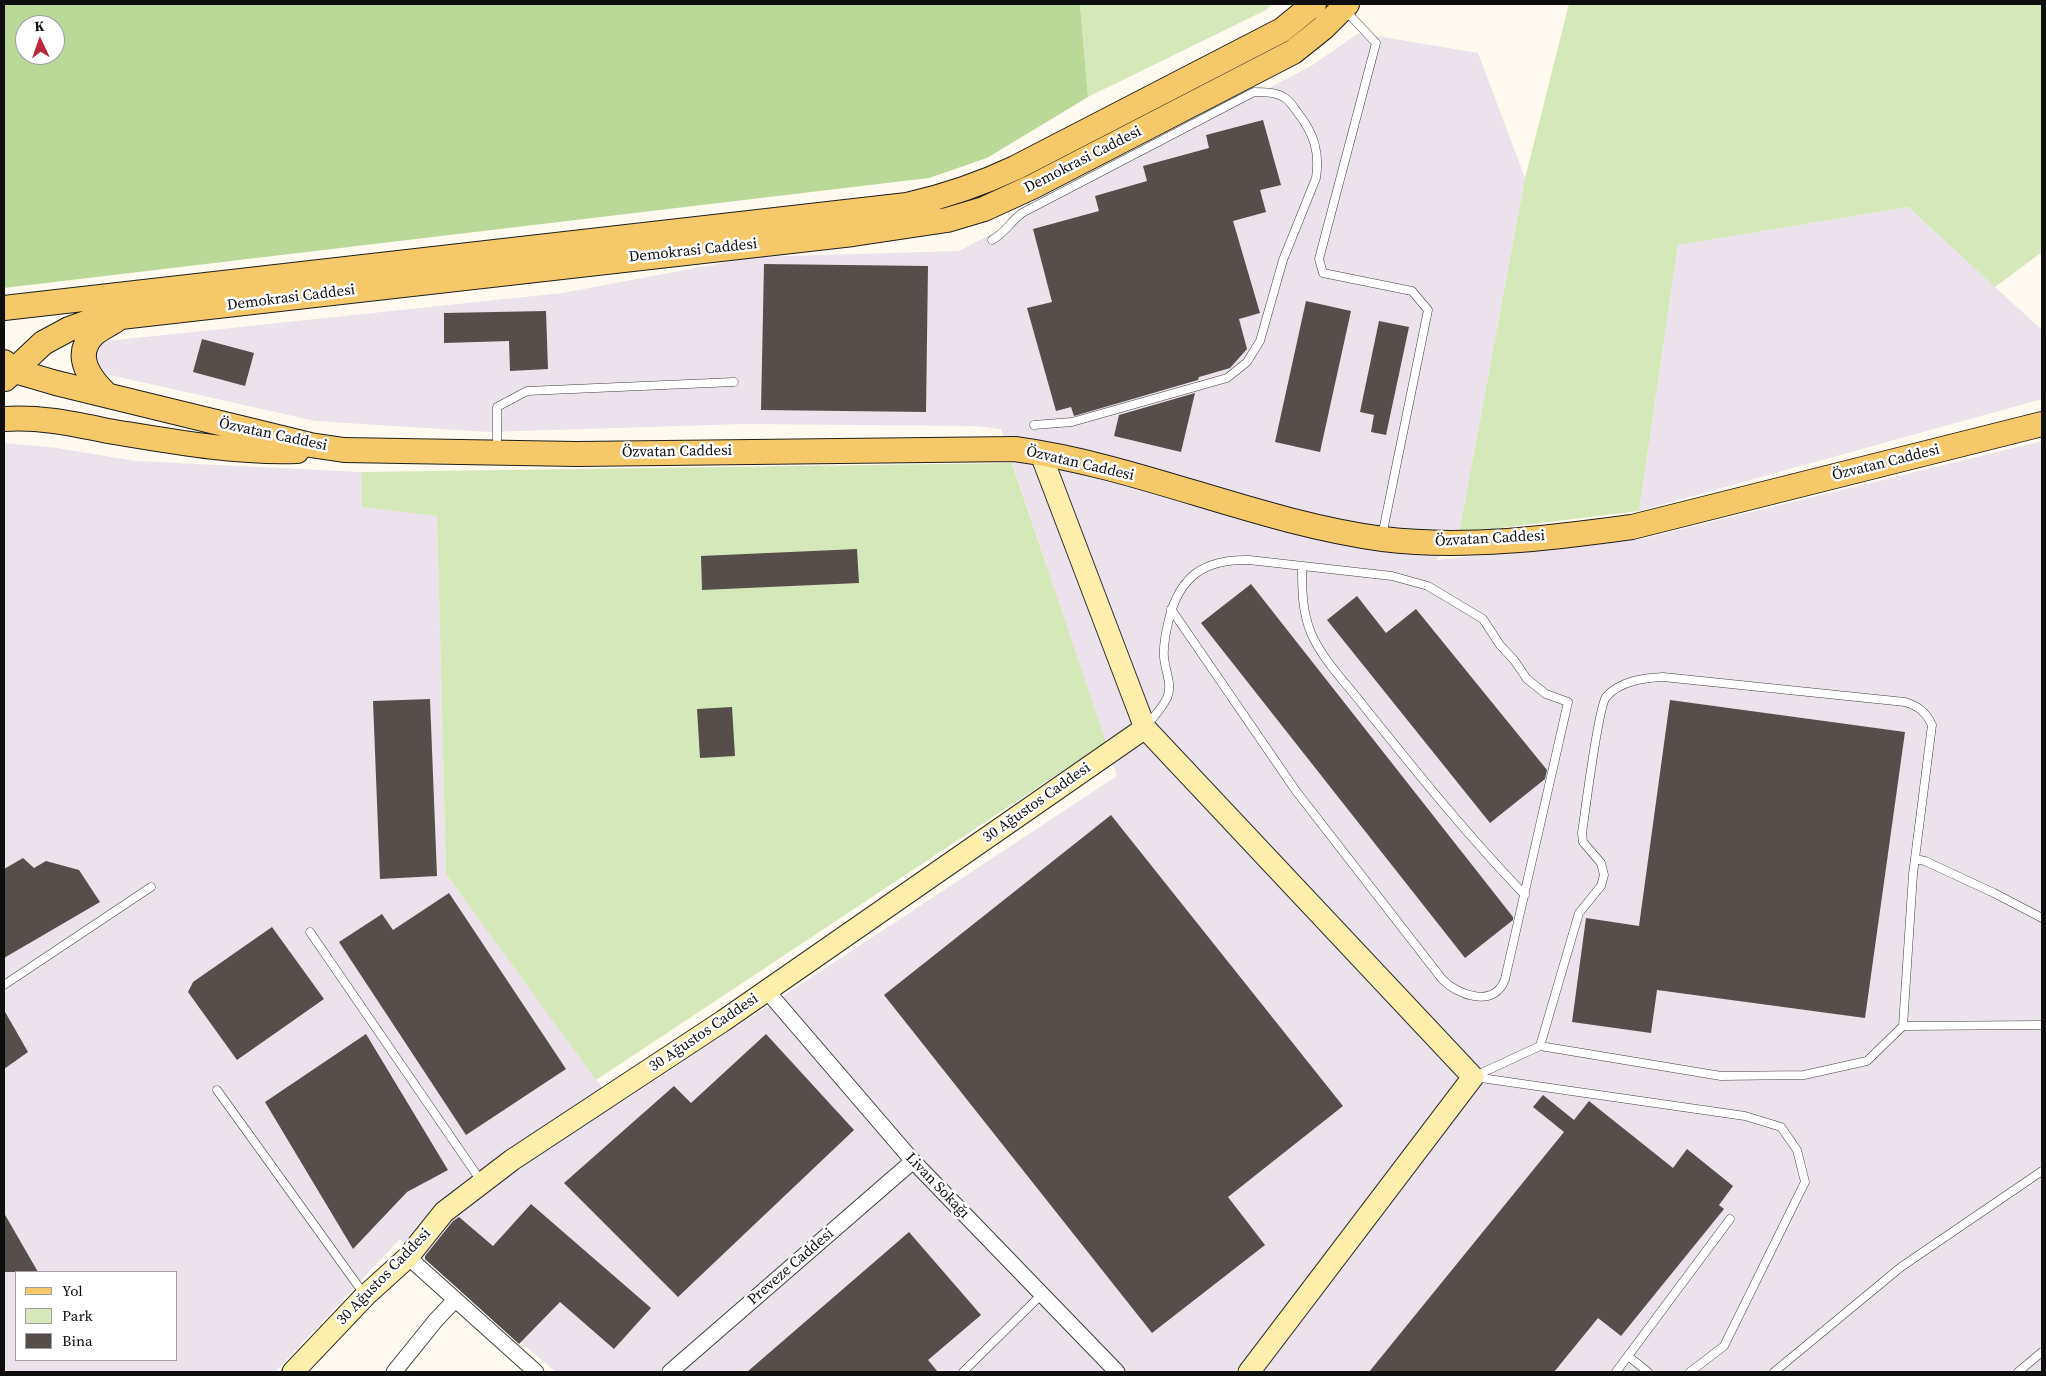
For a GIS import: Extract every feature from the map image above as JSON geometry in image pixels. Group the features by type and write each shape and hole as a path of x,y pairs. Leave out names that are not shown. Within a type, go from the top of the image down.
{"main road":[{"name":"Demokrasi Caddesi","path":"4,308 908,205 980,185 1015,168 1282,30 1314,4"},
{"name":"Demokrasi Caddesi","path":"8,371 34,350 68,329 94,320 853,234 947,220 984,209 1032,187 1293,52 1345,6"},
{"path":"107,395 93,382 87,372 85,354 87,344 93,334 122,317"},
{"name":"Özvatan Caddesi","path":"8,371 310,444 344,450 577,454 1015,449 1040,452 1116,471 1284,519 1382,538 1456,544 1586,533 1632,527 2042,424"},
{"path":"4,419 35,418 192,445 234,450 286,452 344,450"}],"street":[{"path":"1040,452 1145,728 1473,1077 1249,1372"},
{"name":"30 Ağustos Caddesi","path":"293,1372 365,1296 408,1256 444,1212 512,1160 766,991 1145,728"},
{"name":"Livan Sokağı","path":"766,991 913,1161 1117,1372"},
{"name":"Preveze Caddesi","path":"670,1372 913,1161"},
{"path":"408,1256 536,1372"},
{"path":"394,1372 436,1320 455,1300"}],"lane":[{"path":"1345,6 1376,43 1319,259 1323,272 1412,291 1428,310 1382,538"},
{"path":"992,240 1001,235 1022,213 1254,92 1273,93 1286,98 1308,126 1316,144 1318,166 1316,178 1283,260 1260,341 1247,362 1227,378 1072,422 1034,425"},
{"path":"497,452 497,407 527,391 734,382"},
{"path":"1145,728 1167,698 1169,679 1164,658 1166,632 1172,609 1176,595 1196,573 1213,564 1249,560 1392,576 1420,583 1445,594 1483,619 1500,645 1536,687 1546,694 1568,702 1525,895 1505,979 1500,989 1491,995 1475,996 1466,995 1448,986 1296,791 1172,609"},
{"path":"1302,566 1303,608 1312,636 1320,650 1370,714 1492,860 1525,895"},
{"path":"1473,1077 1540,1046 1721,1076 1804,1075 1867,1061 1903,1026 1915,859 1932,725 1926,715 1913,704 1846,695 1662,677 1633,681 1620,687 1605,699 1582,834 1582,842 1601,863 1604,875 1601,886 1579,913 1540,1046"},
{"path":"1915,859 1925,861 1994,893 2042,918"},
{"path":"4,984 151,887"},
{"path":"310,932 482,1183"},
{"path":"1903,1026 2042,1025"},
{"path":"1473,1077 1745,1116 1781,1127 1797,1150 1805,1182 1724,1346 1690,1372"},
{"path":"217,1090 365,1296"},
{"path":"1774,1372 1901,1267 2041,1173"},
{"path":"1616,1372 1730,1219"},
{"path":"963,1372 1042,1294"},
{"path":"2018,1372 2042,1352"},
{"path":"1628,1356 1648,1372"}],"shaded area":[{"path":"1359,33 1478,53 1525,178 1459,533 1436,560 1641,539 2042,441 2042,1372 556,1372 400,1239 275,1372 4,1372 4,443 57,448 136,461 361,472 363,507 437,516 446,874 616,1106 1117,776 1001,429 974,426 745,424 489,432 315,421 88,370 98,342 562,293 754,257 959,251 1311,66"},
{"path":"1908,207 2042,330 2042,399 1639,511 1678,245"}],"green space":[{"path":"4,4 1080,4 1088,97 987,158 929,178 4,288"},
{"path":"1080,4 1271,4 1266,10 1088,97"},
{"path":"1569,4 2042,4 2042,252 1995,287 1908,207 1678,245 1639,511 1459,533 1525,178"},
{"path":"1012,463 1106,742 596,1080 446,874 437,516 362,507 361,472"}],"building":[{"path":"1263,120 1281,185 1260,190 1266,212 1233,221 1260,313 1239,319 1247,349 1230,368 1199,377 1198,380 1074,416 1071,407 1056,411 1027,308 1052,302 1033,229 1099,211 1095,196 1147,181 1143,166 1209,148 1206,135"},
{"path":"764,264 928,266 926,412 761,410"},
{"path":"1306,301 1351,311 1320,452 1275,442"},
{"path":"546,311 548,369 510,371 509,341 444,343 444,313"},
{"path":"1379,321 1409,327 1386,435 1371,432 1374,415 1360,412"},
{"path":"202,339 254,353 245,386 193,372"},
{"path":"1195,393 1181,452 1114,436 1119,415"},
{"path":"857,549 859,583 702,590 701,556"},
{"path":"1251,584 1513,917 1513,920 1465,958 1201,623"},
{"path":"1357,596 1386,633 1416,609 1547,770 1545,779 1490,823 1327,620"},
{"path":"430,699 437,876 380,879 373,701"},
{"path":"1670,700 1905,732 1865,1018 1657,990 1651,1033 1572,1022 1586,918 1639,926"},
{"path":"732,707 735,756 700,758 697,709"},
{"path":"1111,815 1343,1106 1228,1197 1265,1245 1152,1333 884,995"},
{"path":"23,858 34,868 46,861 79,870 100,902 4,958 4,869"},
{"path":"449,893 566,1069 466,1135 339,942 382,914 393,930"},
{"path":"272,927 324,999 237,1060 188,992 193,982"},
{"path":"4,1010 28,1052 4,1069"},
{"path":"366,1034 448,1170 407,1192 353,1249 265,1102"},
{"path":"766,1034 854,1130 678,1297 564,1183 674,1086 691,1103"},
{"path":"1543,1095 1574,1120 1589,1101 1673,1168 1687,1149 1733,1186 1719,1205 1724,1209 1621,1336 1598,1318 1554,1372 1369,1372 1564,1132 1533,1107"},
{"path":"531,1204 651,1308 614,1349 560,1302 519,1344 425,1259 425,1256 453,1221 459,1217 493,1246"},
{"path":"4,1213 37,1271 4,1272"},
{"path":"909,1232 981,1315 928,1360 938,1372 747,1372"}]}
